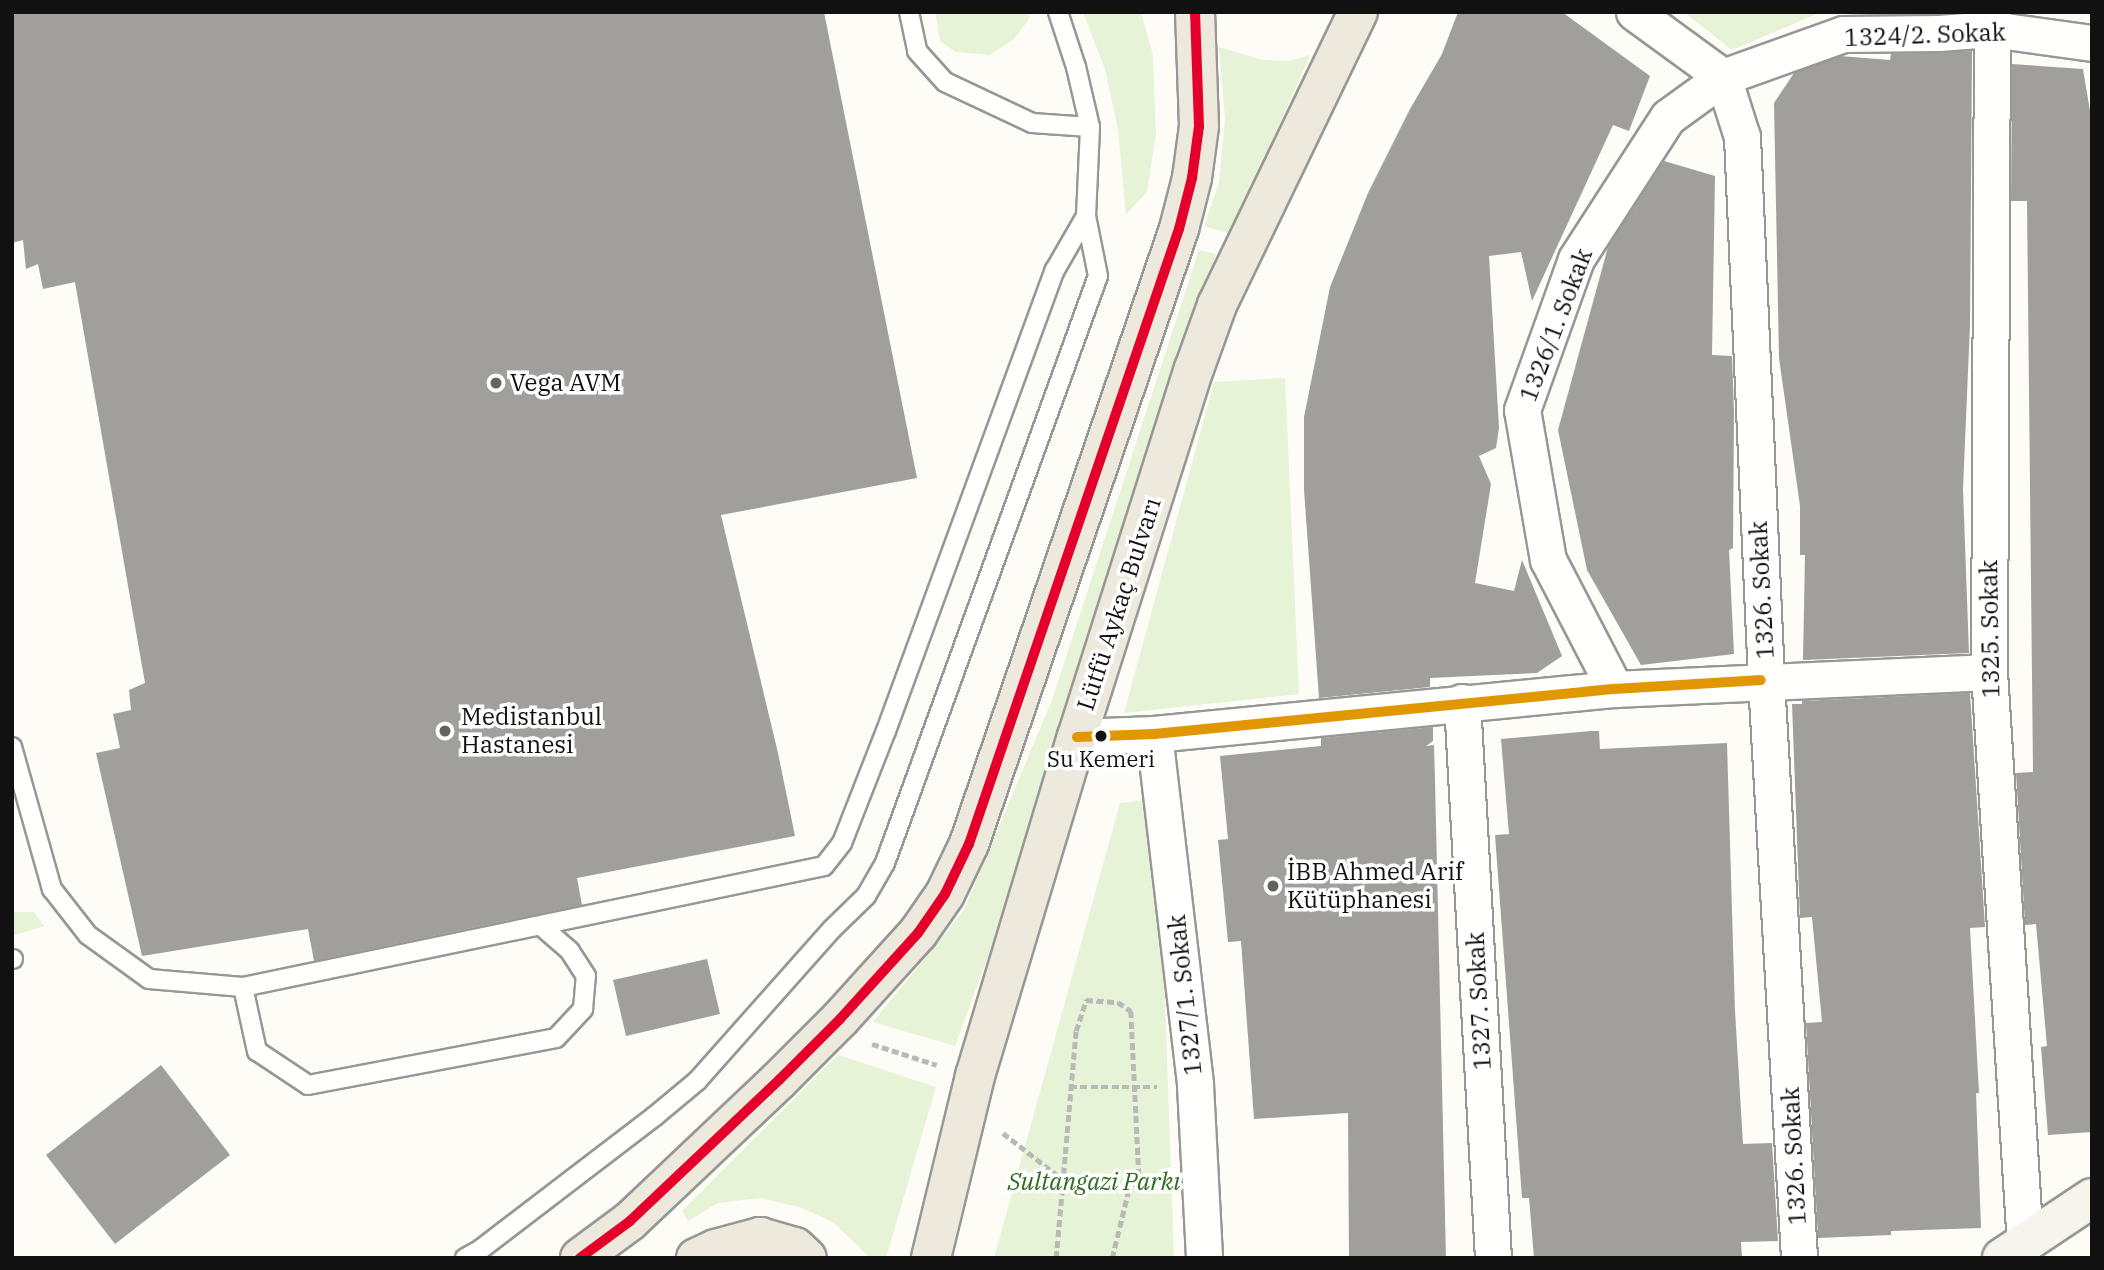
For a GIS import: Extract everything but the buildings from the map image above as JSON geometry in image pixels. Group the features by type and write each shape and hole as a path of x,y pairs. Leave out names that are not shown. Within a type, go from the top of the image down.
{"main road":[{"path":"580,1258 630,1221 689,1167 840,1019 918,933 945,894 969,844 1175,240 1192,178 1199,126 1195,12"},
{"name":"Lütfü Aykaç Bulvarı","path":"930,1258 971,1091 1077,737 1194,369 1217,305 1357,12"},
{"path":"2013,1251 2092,1198"},
{"path":"696,1258 715,1249 760,1237 795,1247 807,1258"}],"street":[{"path":"1634,12 1723,77"},
{"name":"1324/2. Sokak","path":"1723,77 1843,34 1939,33 1991,20 2092,43"},
{"name":"1325. Sokak","path":"1991,20 1989,672 2013,1251"},
{"name":"1326. Sokak","path":"1723,77 1742,137 1766,680 1799,1258"},
{"name":"1326/1. Sokak","path":"1615,690 1548,561 1522,410 1576,259 1668,117 1723,77"},
{"path":"1077,737 1154,734 1462,702 1615,690 1766,680 1989,672"},
{"name":"1327. Sokak","path":"1462,702 1493,1258"},
{"name":"1327/1. Sokak","path":"1154,734 1195,1086 1204,1258"}],"lane":[{"path":"909,12 917,51 945,82 1032,123 1090,127"},
{"path":"465,1258 655,1116 697,1081 832,929 866,896 885,863 1098,276 1086,216 1090,127 1076,67 1058,12"},
{"path":"12,747 52,889 88,935 149,979 243,987 542,927 824,866 842,844 1055,270 1086,216"},
{"path":"243,987 257,1051 308,1085 556,1038 583,1009 586,976 570,951 542,927"}],"path":[{"path":"1056,1258 1076,1031 1086,1000 1118,1002 1131,1011 1137,1088 1139,1177 1129,1188 1112,1258"},
{"path":"840,1019 859,1038 971,1091 1062,1179 1129,1188"},
{"path":"1070,1087 1137,1088"}],"green space":[{"path":"935,12 1029,12 1029,19 1014,39 990,55 956,52 940,41"},
{"path":"1083,12 1141,12 1153,55 1156,134 1147,192 1126,214 1118,130 1105,69"},
{"path":"1684,12 1822,12 1732,50"},
{"path":"1219,47 1263,60 1289,61 1310,55 1231,234 1204,226 1219,182 1225,119"},
{"path":"1199,250 1216,254 991,948 955,1046 873,1022 964,910 1052,700"},
{"path":"1285,378 1299,694 1124,713 1214,382"},
{"name":"Sultangazi Parkı","path":"1158,799 1174,1258 994,1258 1120,803"},
{"path":"12,901 14,912 34,912 44,926 12,936"},
{"path":"838,1055 936,1087 886,1258 870,1258 833,1222 799,1207 760,1198 718,1203 688,1221 682,1211"}],"transit line":[{"path":"580,1258 630,1221 779,1080 840,1019 918,933 945,894 969,844 1179,229 1192,178 1199,126 1195,12"},
{"path":"1077,737 1154,734 1615,689 1761,680"}],"place":[{"name":"Vega AVM","path":"496,383"},
{"name":"Medistanbul Hastanesi","path":"445,731"},
{"name":"Su Kemeri","path":"1101,736"},
{"name":"İBB Ahmed Arif Kütüphanesi","path":"1273,886"}]}
